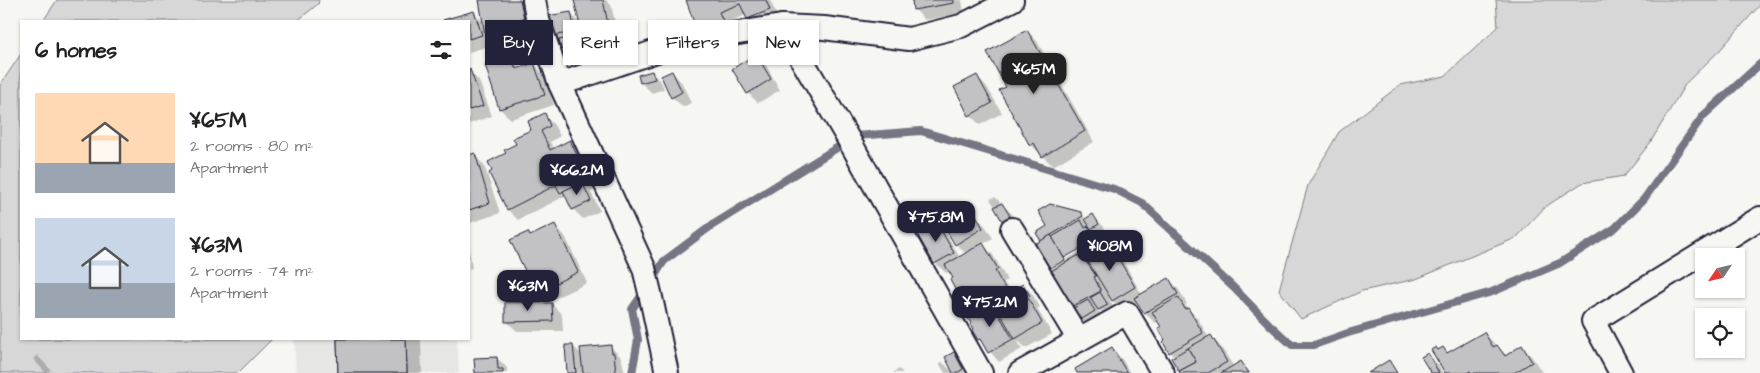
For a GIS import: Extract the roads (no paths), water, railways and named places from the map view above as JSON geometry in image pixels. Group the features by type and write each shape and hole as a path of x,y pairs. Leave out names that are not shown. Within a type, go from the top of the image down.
{"street":[{"path":"534,0 537,17 560,84 644,268 667,373"},
{"path":"819,28 909,38 961,26 1012,0"},
{"path":"560,84 683,42 748,31"},
{"path":"805,65 981,373"},
{"path":"1622,373 1593,321 1760,218"},
{"path":"1012,229 1079,340"},
{"path":"1020,373 1127,313 1163,373"}],"waterway":[{"path":"652,280 664,261 711,226 856,136 921,131 1114,189 1142,203 1234,288 1292,345 1314,345 1348,333 1492,292 1560,263 1615,228 1644,199 1703,116 1760,64"},
{"path":"632,373 638,340 632,309 646,289"}]}
